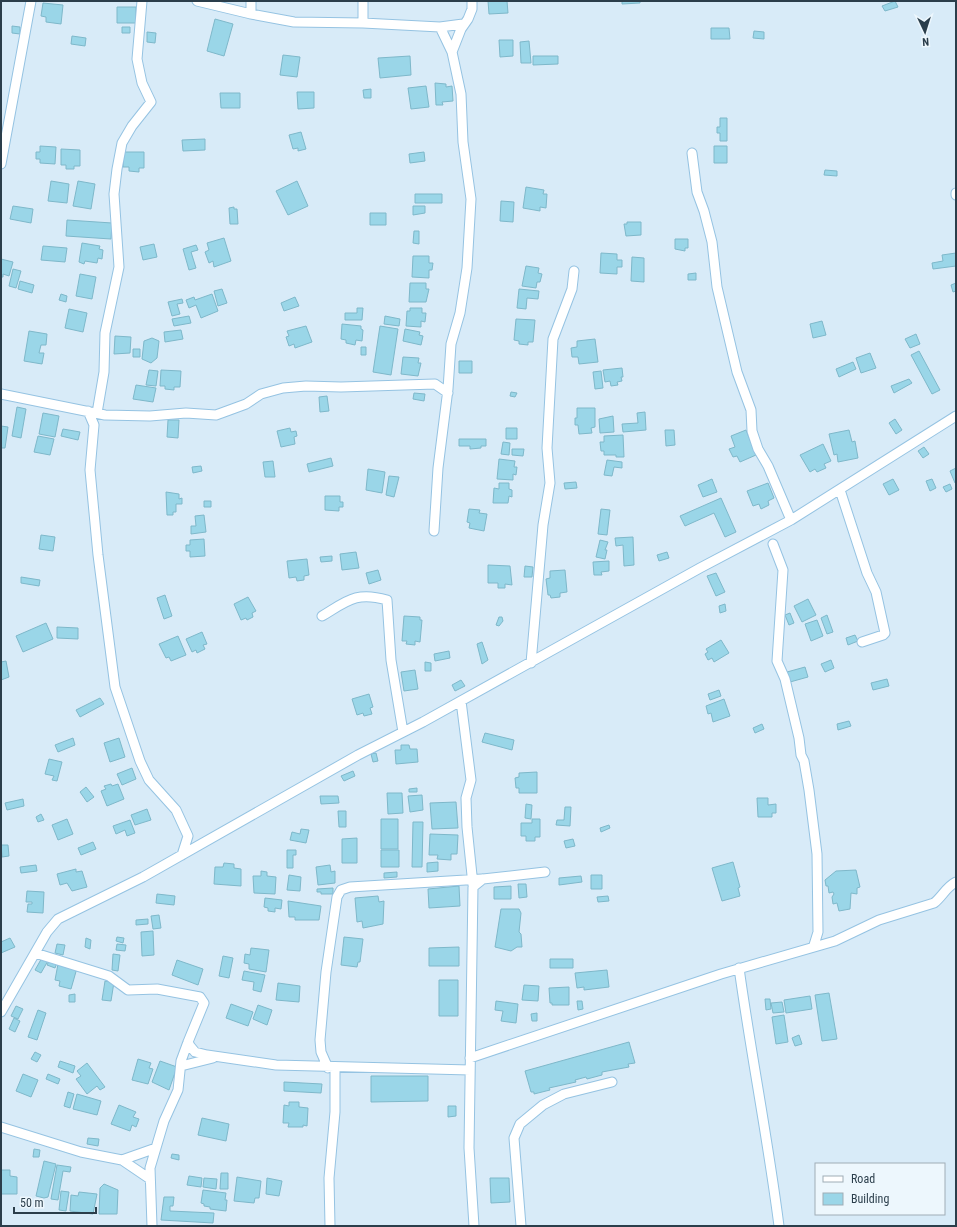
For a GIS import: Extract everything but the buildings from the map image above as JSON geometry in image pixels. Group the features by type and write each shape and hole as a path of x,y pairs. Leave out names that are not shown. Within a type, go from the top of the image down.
{"street":[{"path":"1,164 31,1"},
{"path":"142,1 137,59 142,83 151,102 132,126 122,143 117,169 114,194 119,267 105,333 104,372 94,425 90,470 98,555 115,687 140,761 149,780 176,810 188,836 182,855"},
{"path":"197,1 294,22 363,23 440,27 463,24"},
{"path":"251,1 252,14"},
{"path":"363,1 363,23"},
{"path":"452,52 463,24 468,19 472,9 472,1"},
{"path":"434,531 438,468 448,393 451,344 460,313 467,268 471,199 463,142 462,94 452,52 440,27"},
{"path":"692,153 697,192 704,211 712,242 717,287 738,372 751,410 752,431 758,449 768,466 790,520"},
{"path":"531,663 543,526 550,482 547,448 553,340 572,290 574,271"},
{"path":"1,394 97,413 150,416 186,413 216,415 246,404 261,394 283,388 306,386 341,388 435,384 449,378"},
{"path":"435,384 448,393"},
{"path":"94,425 97,413"},
{"path":"1,1012 47,932 58,919 143,877 358,755 461,702 700,568 790,520 956,416"},
{"path":"840,490 867,573 876,592 885,633 862,642"},
{"path":"773,544 783,570 777,661 785,679 797,729 801,755 804,761 809,790 818,875 818,944"},
{"path":"322,616 347,600 371,595 387,600 391,660 396,700 403,732"},
{"path":"461,702 471,780 466,798 473,883 469,1148 474,1226"},
{"path":"446,710 456,712 463,719"},
{"path":"188,836 204,842"},
{"path":"330,1226 329,1178 335,1112 331,1068 322,1052 320,1040 326,972 337,896 342,890 350,888 473,883 483,879 545,872"},
{"path":"470,1058 739,968 850,935 879,920 934,903 940,898 947,888 956,882"},
{"path":"35,953 109,976 128,990 157,989 200,997 204,1003 188,1042 181,1066 178,1090 164,1121 150,1168 152,1226"},
{"path":"739,968 779,1226"},
{"path":"188,1042 195,1052 217,1057 276,1065 331,1068 470,1070"},
{"path":"181,1066 217,1057"},
{"path":"521,1226 514,1138 520,1124 543,1105 564,1094 612,1082"},
{"path":"1,1127 81,1152 122,1160 150,1179"},
{"path":"122,1160 156,1148"}]}
